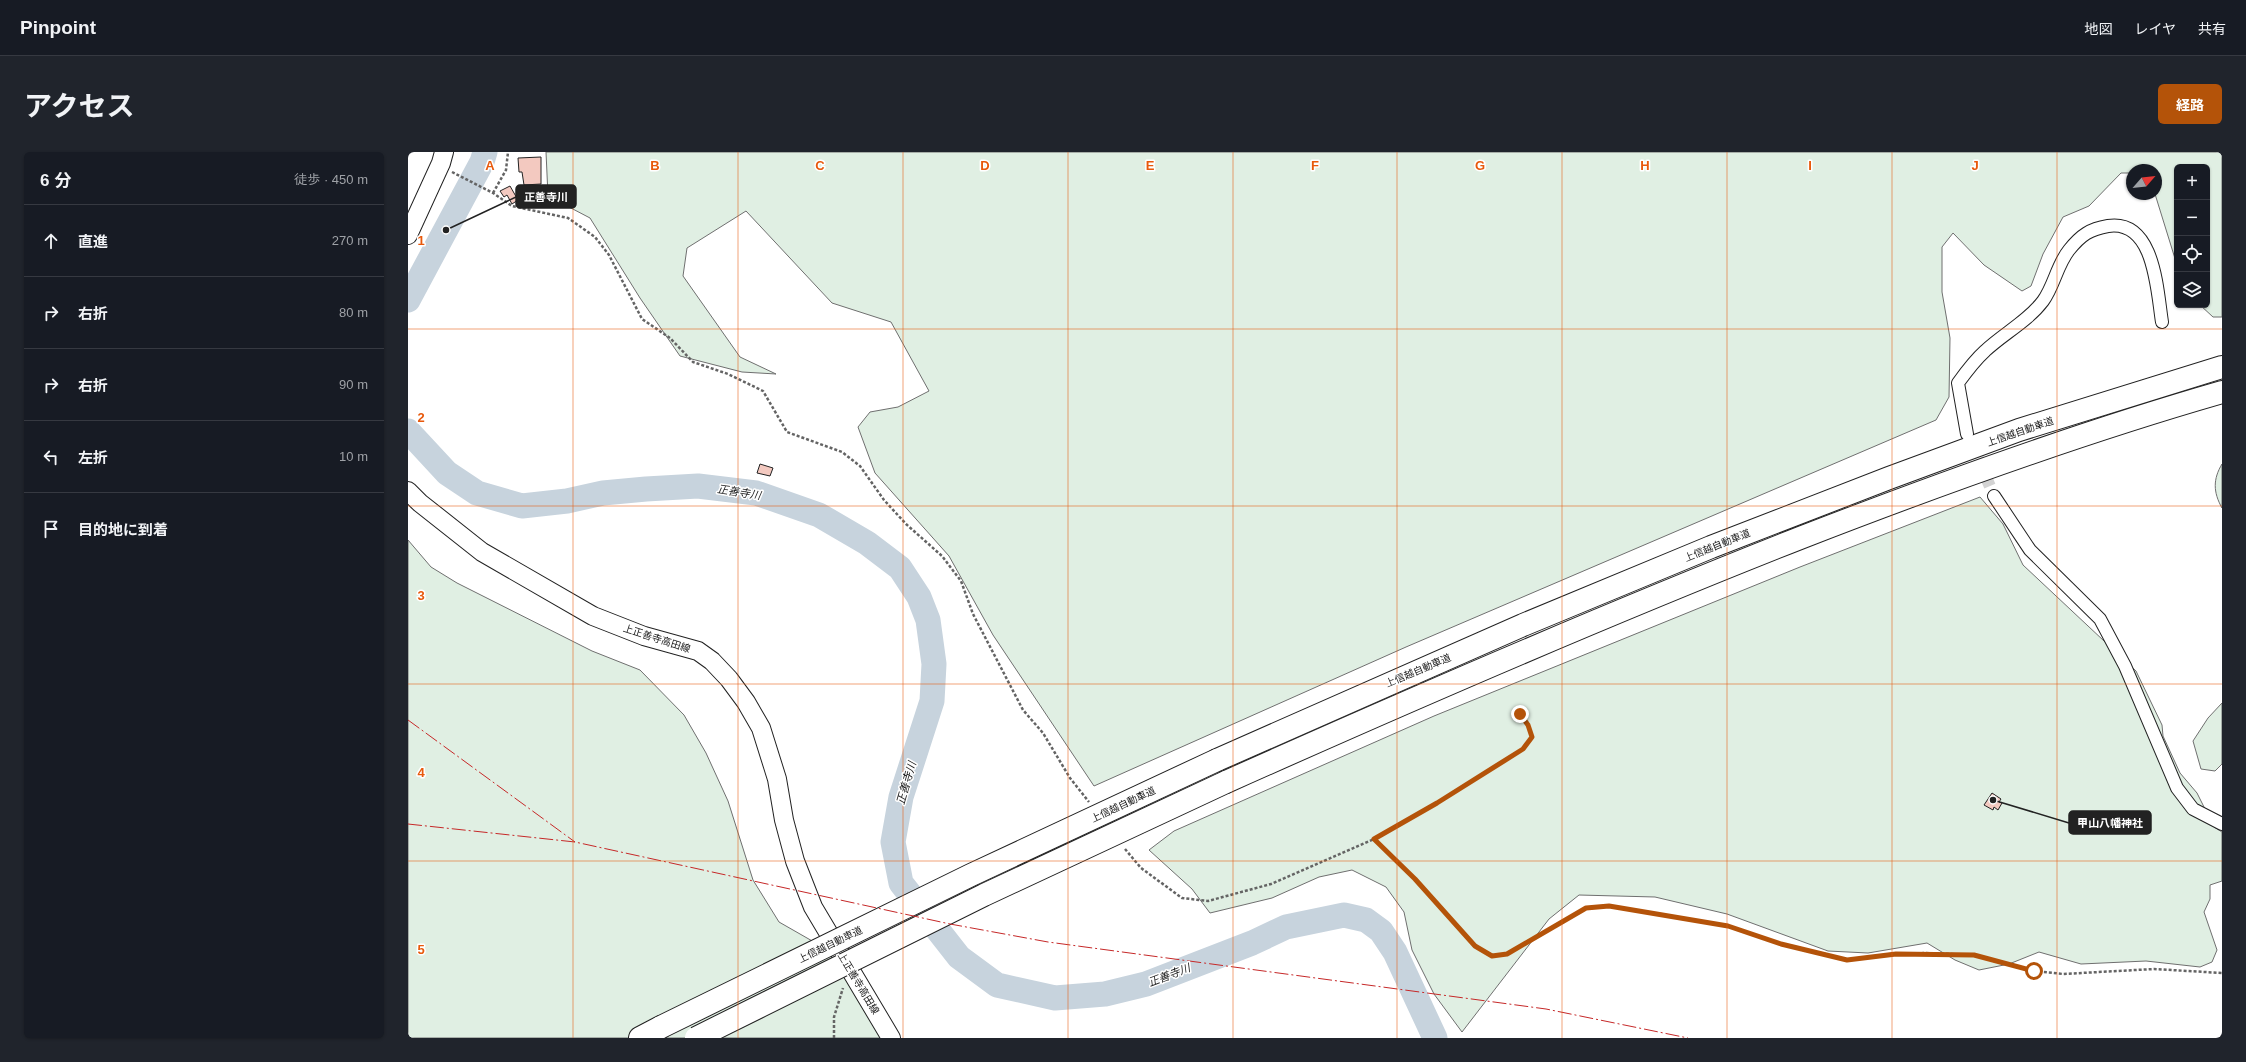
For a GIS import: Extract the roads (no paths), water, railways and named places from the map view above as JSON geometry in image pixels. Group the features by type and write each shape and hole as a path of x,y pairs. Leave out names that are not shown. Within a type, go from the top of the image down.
{"highway":[{"name":"上信越自動車道","path":"640,1038 971,875 1217,760 1523,625 1704,550 1889,478 2020,430 2222,368"},
{"path":"696,1038 984,895 1226,782 1536,646 1747,559 1894,502 2028,453 2150,413 2222,392"}],"main road":[{"path":"408,235 441,163 444,152"},
{"name":"上正善寺高田線","path":"408,491 420,503 482,552 593,616 644,636 698,651 712,661 729,679 746,702 761,728 778,779 784,820 795,860 814,907 891,1038"}],"street":[{"path":"1967,434 1958,383 1985,351 2043,301 2068,251 2079,238 2093,228 2112,225 2126,226 2145,243 2153,267 2162,322"},
{"path":"1994,496 2030,550 2100,619 2125,666 2177,788 2193,809 2222,824"}],"waterway":[{"name":"正善寺川","path":"408,300 482,162 485,152"},
{"name":"正善寺川","path":"408,431 447,473 477,493 522,506 567,501 603,493 698,486 756,493 819,515 867,543 900,568 919,597 928,620 934,664 932,701 901,797 893,842 901,883 959,957 997,985 1055,998 1105,994 1146,984 1252,943 1286,927 1344,915 1366,920 1381,931 1395,952 1435,1038"}],"tunnel":[{"path":"1971,442 1994,496"}],"place":[{"name":"正善寺川","path":"446,230"},
{"name":"甲山八幡神社","path":"1993,800"}]}
